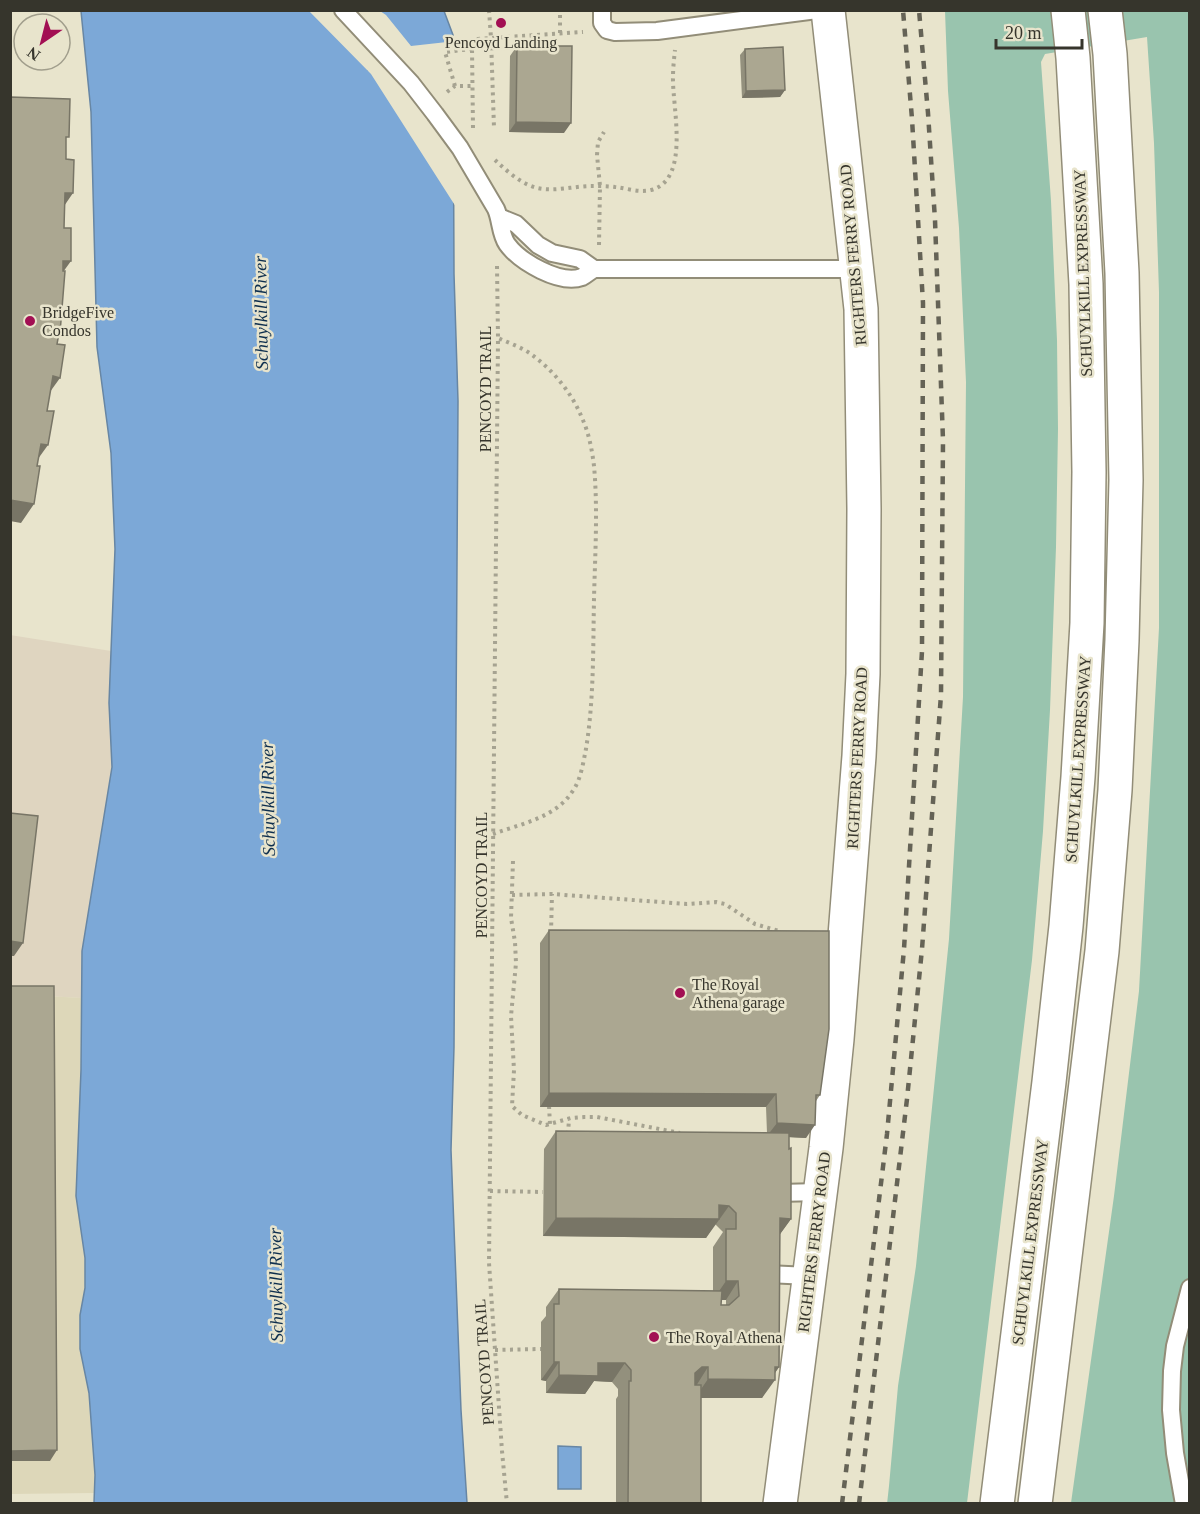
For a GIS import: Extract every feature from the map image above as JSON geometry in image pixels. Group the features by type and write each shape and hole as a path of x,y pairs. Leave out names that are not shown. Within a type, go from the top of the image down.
{"main road":[{"name":"RIGHTERS FERRY ROAD","path":"780,1503 794,1352 809,1276 837,1039 859,756 862,686 864,509 861,309 828,10"},
{"name":"SCHUYLKILL EXPRESSWAY","path":"997,1503 1050,1082 1065,937 1087,623 1089,472 1086,296 1073,58 1068,10"},
{"path":"1035,1503 1101,951 1117,744 1122,640 1126,480 1122,273 1110,54 1105,10"}],"lane":[{"path":"343,10 411,83 460,148 499,217 516,224 538,245 552,253 580,259 594,269 856,269"},
{"path":"602,10 602,23 607,30 615,32 657,31 818,10"},
{"path":"778,1193 820,1192"},
{"path":"767,1274 809,1276"},
{"path":"1184,1503 1172,1433 1171,1400 1175,1346 1190,1288"}],"path":[{"path":"489,10 494,128"},
{"path":"560,10 560,33"},
{"path":"473,131 472,48 478,39 584,32"},
{"path":"455,86 445,52 472,48"},
{"path":"495,160 510,174 536,188 600,186 643,191 660,186 668,178 672,169 677,147 673,78 675,48"},
{"path":"444,95 455,86 473,86"},
{"path":"600,223 597,155 598,142 604,132"},
{"name":"PENCOYD TRAIL","path":"496,261 498,338 489,1263 507,1503"},
{"path":"493,834 549,814 572,793 578,781 589,732 592,694 596,520 594,466 590,441 575,402 547,368 531,354 498,338"},
{"path":"513,861 511,918 516,963 511,1016 514,1070 512,1106 522,1115 546,1125 584,1117 683,1133"},
{"path":"512,895 552,894 687,904 716,902 725,904 755,924 767,929 790,932"},
{"path":"550,943 552,894"},
{"path":"549,1106 550,1124"},
{"path":"568,1119 568,1140"},
{"path":"490,1191 543,1192"},
{"path":"495,1350 541,1350"}],"shaded area":[{"path":"10,635 111,651 109,703 112,767 82,951 82,998 11,994"},
{"path":"10,994 82,998 76,1196 85,1258 85,1288 80,1315 80,1349 89,1393 95,1475 94,1493 11,1494"}],"green space":[{"path":"945,11 1189,11 1189,1503 1071,1503 1114,1196 1139,991 1159,628 1159,292 1154,143 1147,37 1045,54 1041,62 1051,201 1058,429 1050,710 1032,960 967,1503 887,1504 898,1386 916,1266 949,939 963,697 966,382"}],"water":[{"name":"Schuylkill River","path":"81,11 362,11 368,70 377,69 372,11 444,11 453,35 454,274 458,401 454,1047 451,1150 467,1503 94,1503 95,1475 89,1393 80,1349 80,1315 85,1288 85,1258 76,1196 81,1070 82,951 112,767 109,703 115,549 111,453 97,347 91,112"},
{"path":"558,1446 581,1447 581,1489 558,1489"}],"pier":[{"path":"365,10 370,67 374,66 369,10 380,11 386,15 411,46 456,41 456,207 371,74 309,11"}],"building":[{"path":"517,46 572,46 571,123 516,122"},
{"path":"783,47 785,90 746,91 745,49"},
{"name":"BridgeFive Condos","path":"10,97 70,99 66,159 74,160 73,193 65,193 64,228 71,228 71,261 63,261 63,271 65,271 57,344 65,345 60,378 53,376 47,411 54,411 48,445 41,444 34,504 10,500"},
{"path":"10,813 38,816 23,943 10,941"},
{"name":"The Royal Athena garage","path":"549,930 829,931 829,1029 820,1095 816,1095 815,1125 777,1123 776,1094 549,1093"},
{"path":"10,986 54,986 57,1450 10,1451"},
{"name":"The Royal Athena","path":"556,1131 789,1133 791,1219 780,1218 779,1367 775,1367 775,1380 708,1379 708,1367 702,1367 695,1373 695,1385 701,1385 701,1503 628,1503 631,1370 625,1363 598,1363 598,1376 559,1375 559,1362 554,1362 554,1304 559,1304 559,1289 722,1291 721,1305 729,1305 739,1296 738,1281 726,1281 726,1229 736,1229 736,1213 729,1206 719,1205 719,1219 556,1218"}],"railway":[{"path":"842,1504 887,1134 904,949 922,651 923,303 903,10"},
{"path":"859,1504 907,1099 922,949 941,695 943,440 935,220 919,10"}],"place":[{"name":"Pencoyd Landing","path":"501,23"},
{"name":"BridgeFive Condos","path":"30,321"},
{"name":"The Royal Athena garage","path":"680,993"},
{"name":"The Royal Athena","path":"654,1337"}]}
